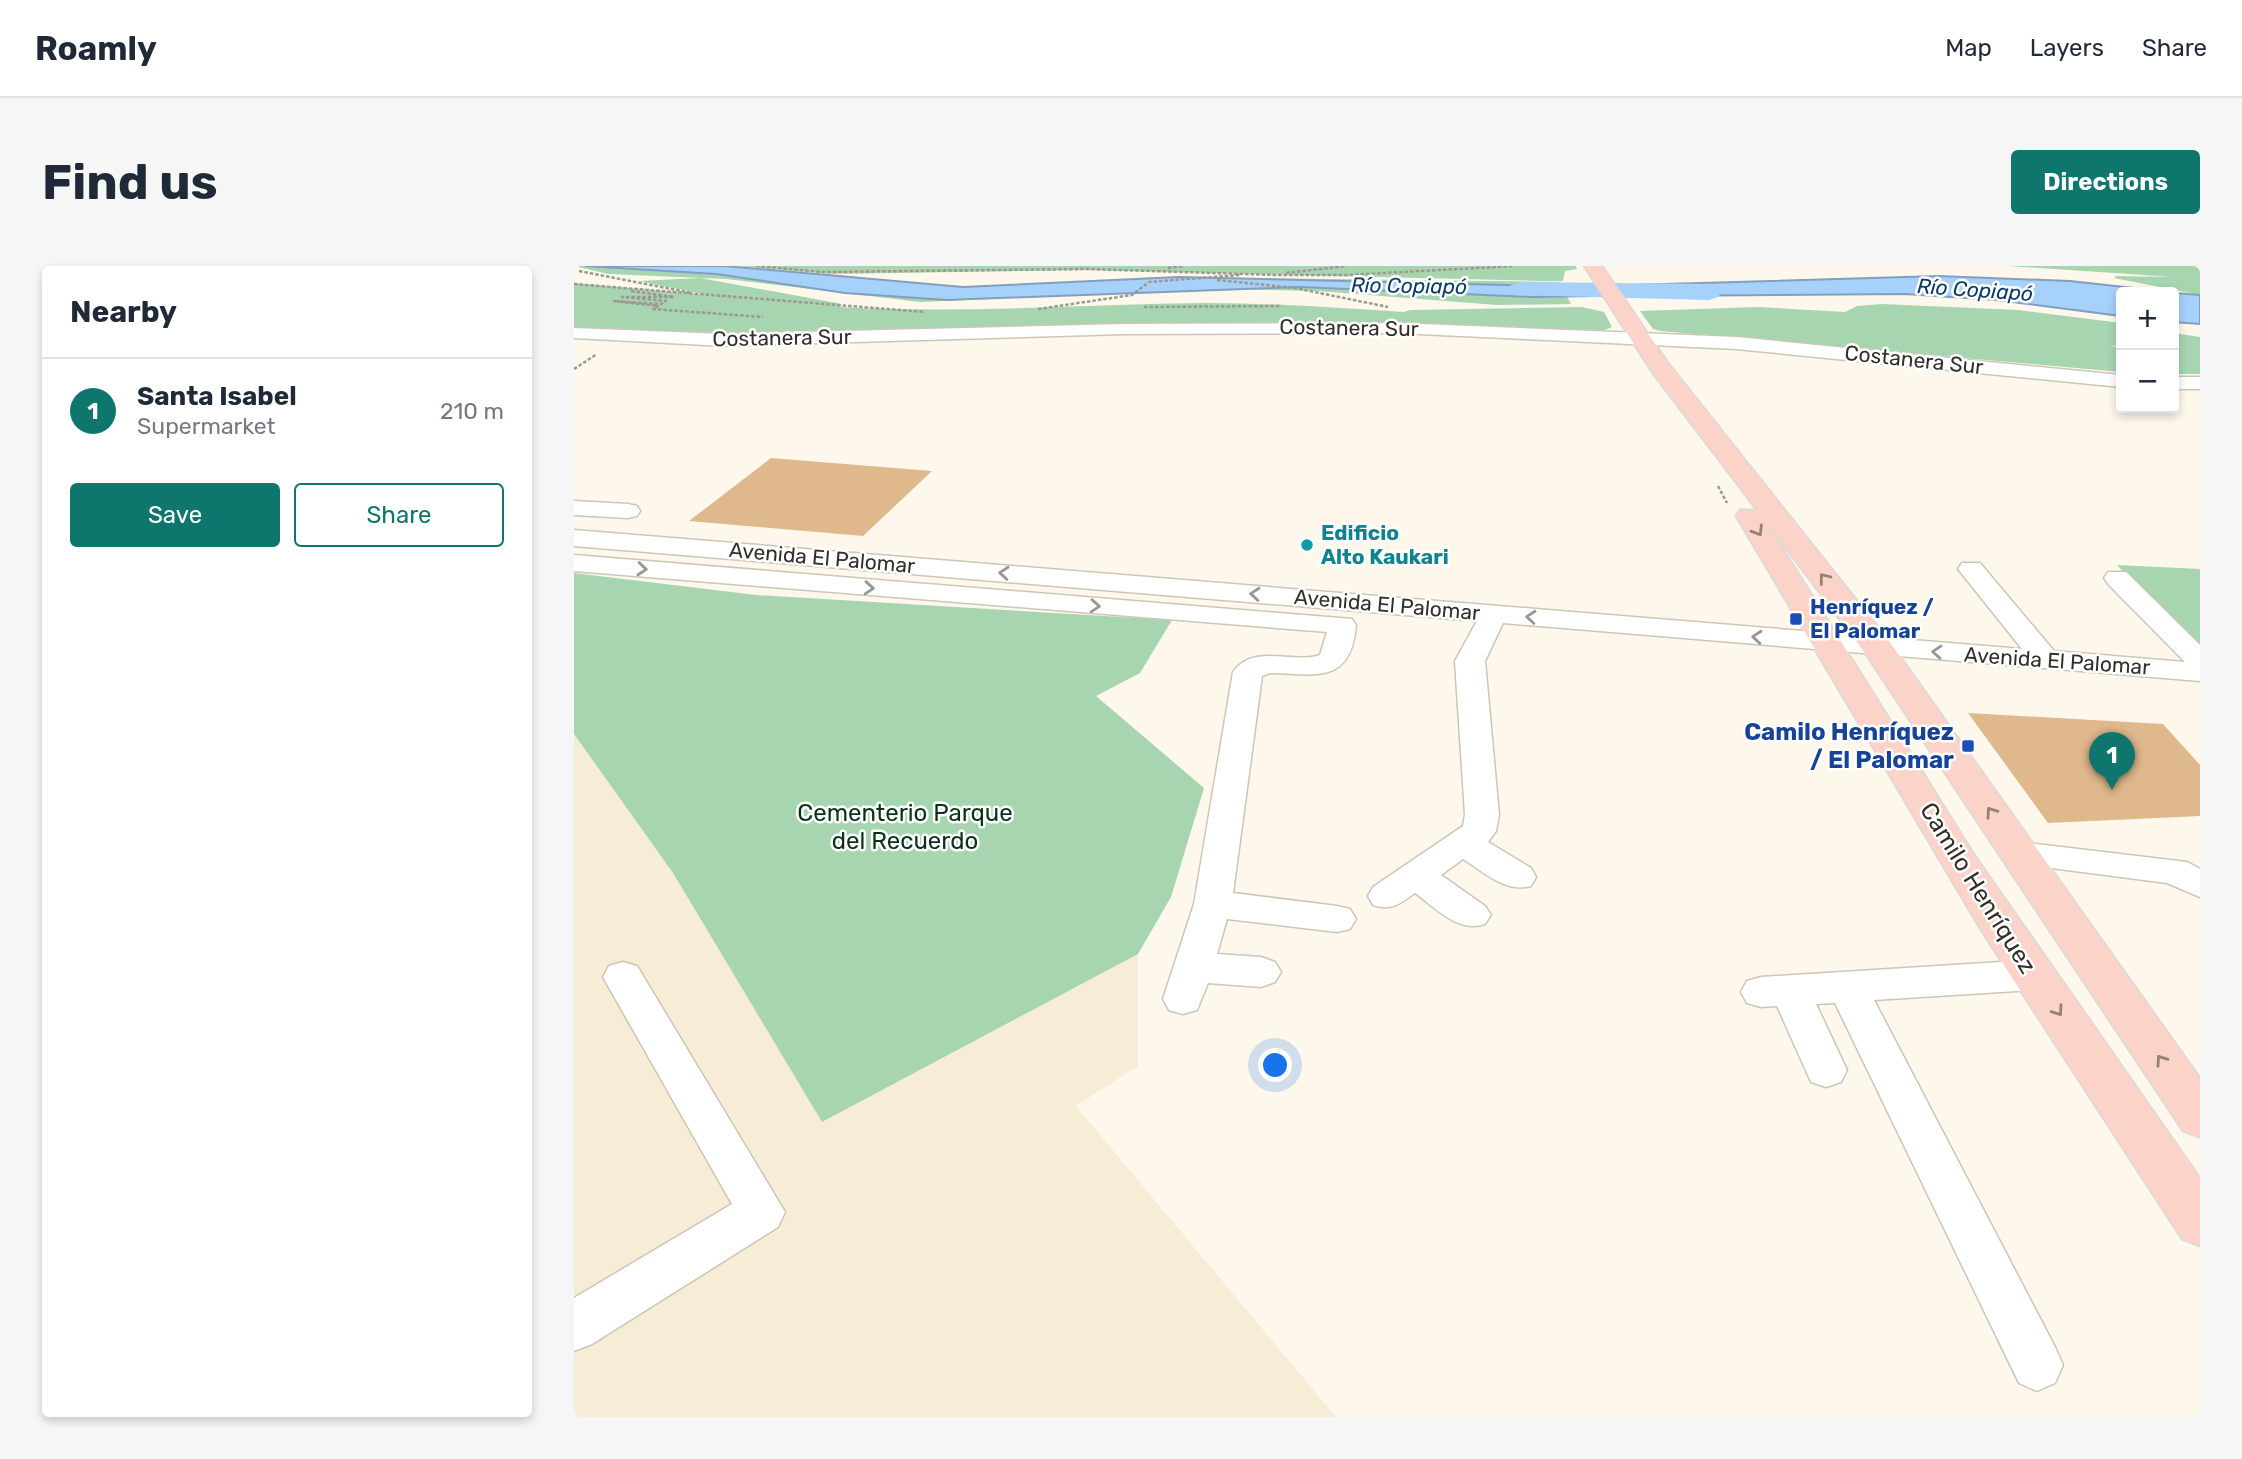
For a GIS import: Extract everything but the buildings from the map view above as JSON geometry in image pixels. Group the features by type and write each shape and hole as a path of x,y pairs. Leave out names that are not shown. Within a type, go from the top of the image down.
{"main road":[{"name":"Camilo Henríquez","path":"1593,266 1660,367 1886,660 2198,1114"},
{"name":"Camilo Henríquez","path":"1660,367 1830,654 2033,975 2130,1114 2200,1222"},
{"path":"2130,1114 2159,1124 2181,1122 2198,1114"}],"street":[{"name":"Costanera Sur","path":"574,333 793,339 1261,327 1397,328 1638,337 1807,349 2116,380"},
{"path":"574,356 608,335"},
{"path":"2179,383 2200,383"},
{"path":"574,508 628,511"},
{"name":"Avenida El Palomar","path":"574,545 587,539 1488,625 1830,654 2200,695"},
{"name":"Avenida El Palomar","path":"574,563 1342,625 1488,625"},
{"path":"1971,569 2047,661"},
{"path":"2116,578 2200,661"},
{"path":"1261,972 1188,983 1213,904 1248,672 1261,663 1318,666 1331,662 1338,652 1342,625"},
{"path":"1386,897 1479,831 1482,815 1470,661 1488,625"},
{"name":"Avenida El Palomar","path":"1886,660 2047,661 2200,673"},
{"path":"1462,842 1518,877"},
{"path":"2019,854 2174,871 2200,884"},
{"path":"1415,875 1472,915"},
{"path":"1213,904 1337,919"},
{"path":"1826,1070 1775,991 2033,975"},
{"path":"574,1326 761,1212 623,977"},
{"path":"1847,986 2037,1365"}],"path":[{"path":"756,266 821,272 1010,268 1347,275 1514,266"},
{"path":"864,272 873,266"},
{"path":"1010,268 1018,266"},
{"path":"1153,270 1184,266"},
{"path":"1275,273 1347,266"},
{"path":"579,271 721,298 622,297 666,301 661,304 614,301 658,306 653,309 765,317"},
{"path":"1182,271 1181,273 1237,275"},
{"path":"1213,279 1295,288 1396,308"},
{"path":"595,286 674,296"}],"shaded area":[{"path":"574,734 673,873 822,1122 1138,954 1138,1066 1076,1106 1336,1417 574,1417"}],"green space":[{"path":"574,266 711,266 859,277 944,287 1053,286 1254,278 1559,282 1571,304 1497,305 1318,291 1219,289 920,302 726,279 608,274"},
{"path":"735,266 1576,266 1577,269 1565,271 1563,281 1543,281 1087,270 831,274"},
{"path":"2008,266 2200,266 2200,295 2179,291 2179,287 2160,287 2114,278 2173,277"},
{"path":"700,278 837,303 841,304 840,307 977,309 1207,303 1404,312 1582,307 1604,312 1612,327 1605,330 1428,326 727,338 574,329 574,283 708,295 638,281"},
{"path":"1882,304 2018,310 2116,322 2116,345 2109,347 2116,346 2116,372 1660,331 1653,329 1640,311 1758,307 1845,312 1857,306"},
{"path":"2179,334 2200,337 2200,374 2179,374"},
{"path":"2117,565 2200,569 2200,654"},
{"name":"Cementerio Parque del Recuerdo","path":"574,573 756,595 1172,620 1140,673 1096,696 1204,788 1171,897 1138,954 822,1122 673,873 574,734"}],"water":[{"path":"585,266 724,266 963,287 1179,277 1588,287 1594,296 1532,297 1300,287 946,300 845,293 716,274"},
{"path":"1939,276 2070,281 2125,287 2116,287 2116,315 1996,300 1905,294 1641,296 1631,285"},
{"path":"2179,293 2200,295 2200,324 2179,322"}],"waterway":[{"name":"Río Copiapó","path":"1520,290 1709,292"}],"place":[{"name":"Edificio Alto Kaukari","path":"1307,545"},
{"name":"Henríquez / El Palomar","path":"1796,619"},
{"name":"Camilo Henríquez / El Palomar","path":"1968,746"},
{"name":"Santa Isabel","path":"2112,790"}]}
